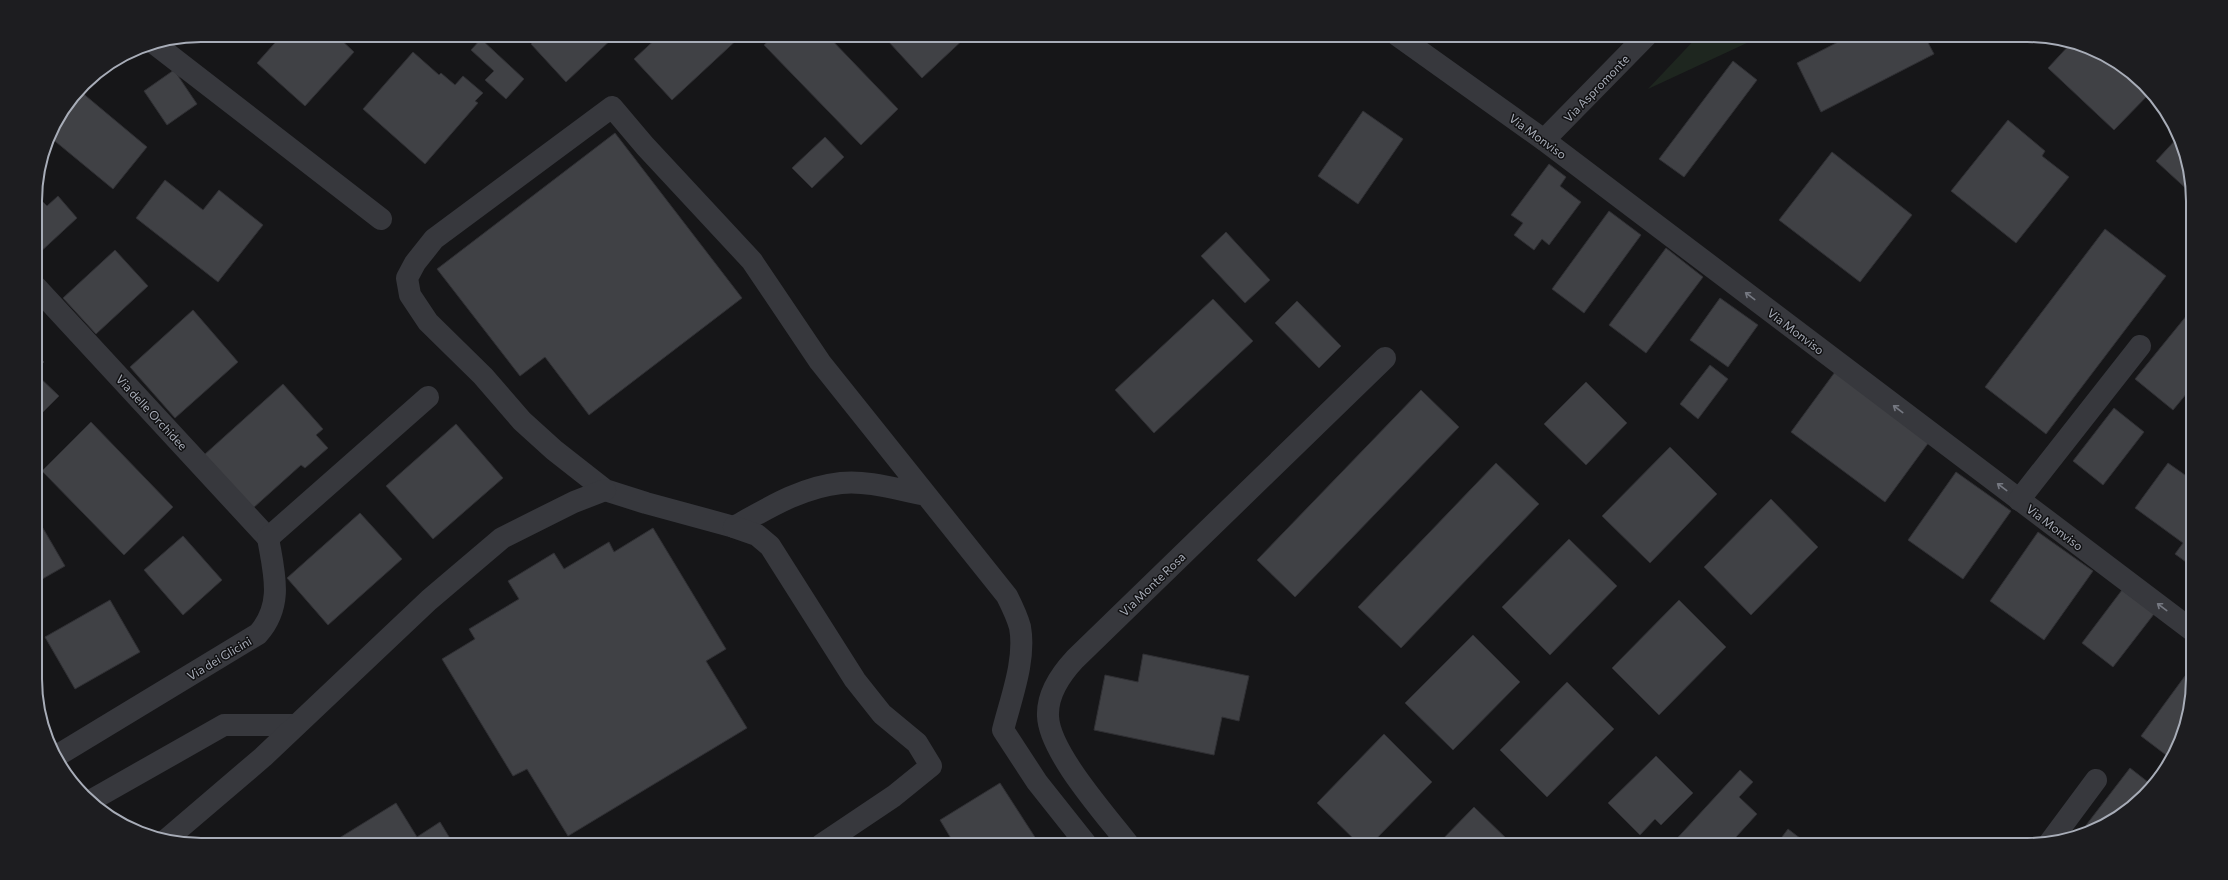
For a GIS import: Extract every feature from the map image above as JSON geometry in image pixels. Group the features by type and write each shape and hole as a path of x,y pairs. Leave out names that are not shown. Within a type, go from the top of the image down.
{"street":[{"name":"Via Monviso","path":"1407,42 1544,140 2186,626"},
{"name":"Via Aspromonte","path":"1544,140 1636,42"},
{"path":"159,47 381,219"},
{"path":"832,838 894,796 931,766 917,743 882,714 854,680 770,546 757,535 734,527 605,490 554,450 522,421 483,376 428,322 410,296 407,278 415,263 434,239 612,107 644,146 752,261 820,362 998,583 1016,614 1021,643 1018,670 1003,730 1037,782 1081,838"},
{"name":"Via delle Orchidee","path":"42,293 268,538"},
{"path":"2019,500 2140,346"},
{"name":"Via Monte Rosa","path":"1124,838 1075,773 1055,742 1048,716 1050,700 1057,683 1075,659 1385,358"},
{"path":"268,538 428,397"},
{"path":"734,527 785,499 814,488 842,483 874,485 926,495"},
{"path":"171,835 263,757 429,600 502,538 574,502 605,490"},
{"name":"Via dei Glicini","path":"61,754 258,634 266,625 274,603 275,579 268,538"},
{"path":"96,798 224,725 296,725"},
{"path":"2055,836 2096,780"}],"shaded area":[{"path":"1692,42 1749,42 1648,89"}],"building":[{"path":"276,42 343,42 354,52 305,106 257,63"},
{"path":"478,42 484,42 524,79 506,99 485,80 494,71 471,50"},
{"path":"533,42 609,42 566,82 531,44"},
{"path":"652,42 734,42 672,100 634,59"},
{"path":"767,42 834,42 898,109 861,145 764,45"},
{"path":"889,42 961,42 922,78"},
{"path":"1838,42 1928,42 1934,54 1821,112 1797,63"},
{"path":"2068,47 2088,54 2106,63 2124,75 2147,97 2114,130 2048,68"},
{"path":"413,52 439,75 441,73 455,85 463,76 483,93 475,101 478,103 425,164 363,109"},
{"path":"1733,61 1757,80 1684,177 1659,159"},
{"path":"174,70 197,104 167,125 144,91"},
{"path":"84,94 147,147 113,189 54,140 63,122"},
{"path":"1363,111 1403,139 1358,204 1318,176"},
{"path":"2008,120 2045,151 2042,156 2069,177 2016,243 1951,191"},
{"path":"615,133 742,298 589,415 545,357 520,376 437,269"},
{"path":"825,137 844,157 812,188 792,168"},
{"path":"2174,141 2181,160 2186,188 2156,161"},
{"path":"1832,152 1912,215 1860,282 1779,220"},
{"path":"1549,164 1566,177 1560,186 1581,202 1549,245 1542,239 1534,250 1514,235 1523,223 1511,215"},
{"path":"165,180 203,210 219,190 263,225 218,282 136,218"},
{"path":"58,196 77,218 42,250 42,201 47,206"},
{"path":"1609,211 1641,235 1584,313 1552,289"},
{"path":"2105,229 2166,276 2046,434 1985,387"},
{"path":"1226,232 1270,280 1245,303 1201,256"},
{"path":"1666,248 1703,277 1646,353 1609,325"},
{"path":"115,250 148,286 96,334 63,298"},
{"path":"1720,298 1758,325 1728,367 1690,340"},
{"path":"1213,299 1253,341 1154,433 1115,390"},
{"path":"1297,301 1341,346 1319,368 1275,323"},
{"path":"193,310 238,362 175,418 130,367"},
{"path":"2186,316 2186,394 2173,410 2135,379"},
{"path":"1710,365 1728,379 1698,419 1680,404"},
{"path":"1835,372 1929,442 1885,502 1791,432"},
{"path":"42,380 59,396 42,413"},
{"path":"1586,382 1627,423 1586,465 1544,424"},
{"path":"283,384 323,429 316,435 328,448 305,468 301,465 252,509 204,455"},
{"path":"1421,390 1459,427 1295,597 1257,560"},
{"path":"2114,408 2144,432 2103,485 2073,461"},
{"path":"91,422 173,507 124,555 42,471"},
{"path":"456,424 503,478 433,539 386,486"},
{"path":"1670,447 1717,494 1650,563 1602,516"},
{"path":"1496,463 1539,504 1401,648 1358,607"},
{"path":"2168,463 2186,476 2186,562 2175,554 2183,543 2135,508"},
{"path":"1956,472 2011,511 1963,579 1908,540"},
{"path":"1771,499 1818,547 1751,615 1704,567"},
{"path":"360,513 402,559 328,625 287,578"},
{"path":"42,527 65,566 42,579"},
{"path":"653,528 726,649 706,661 747,728 568,836 527,769 513,776 442,659 475,639 469,629 519,599 508,581 554,553 564,569 609,542 614,552"},
{"path":"2038,532 2093,571 2044,640 1990,601"},
{"path":"183,536 222,580 183,615 144,570"},
{"path":"1569,539 1617,586 1550,655 1502,607"},
{"path":"2122,590 2154,614 2113,667 2082,643"},
{"path":"110,600 140,652 75,689 45,637"},
{"path":"1679,600 1726,647 1659,715 1612,668"},
{"path":"1473,635 1520,682 1453,750 1405,703"},
{"path":"1143,654 1249,676 1239,721 1222,717 1214,755 1094,730 1105,675 1138,682"},
{"path":"2186,675 2185,700 2181,720 2166,755 2141,736"},
{"path":"1567,682 1614,729 1547,797 1500,750"},
{"path":"1384,734 1432,782 1377,838 1353,838 1317,803"},
{"path":"1656,756 1693,793 1661,825 1655,819 1640,835 1608,803"},
{"path":"2130,768 2148,782 2124,805 2106,817 2084,827"},
{"path":"1740,770 1753,782 1739,797 1757,814 1736,837 1737,838 1677,838"},
{"path":"1000,783 1035,838 951,838 940,820"},
{"path":"396,803 417,837 440,822 450,838 339,838"},
{"path":"1474,807 1506,838 1444,838"},
{"path":"1788,829 1800,838 1781,838"}]}
